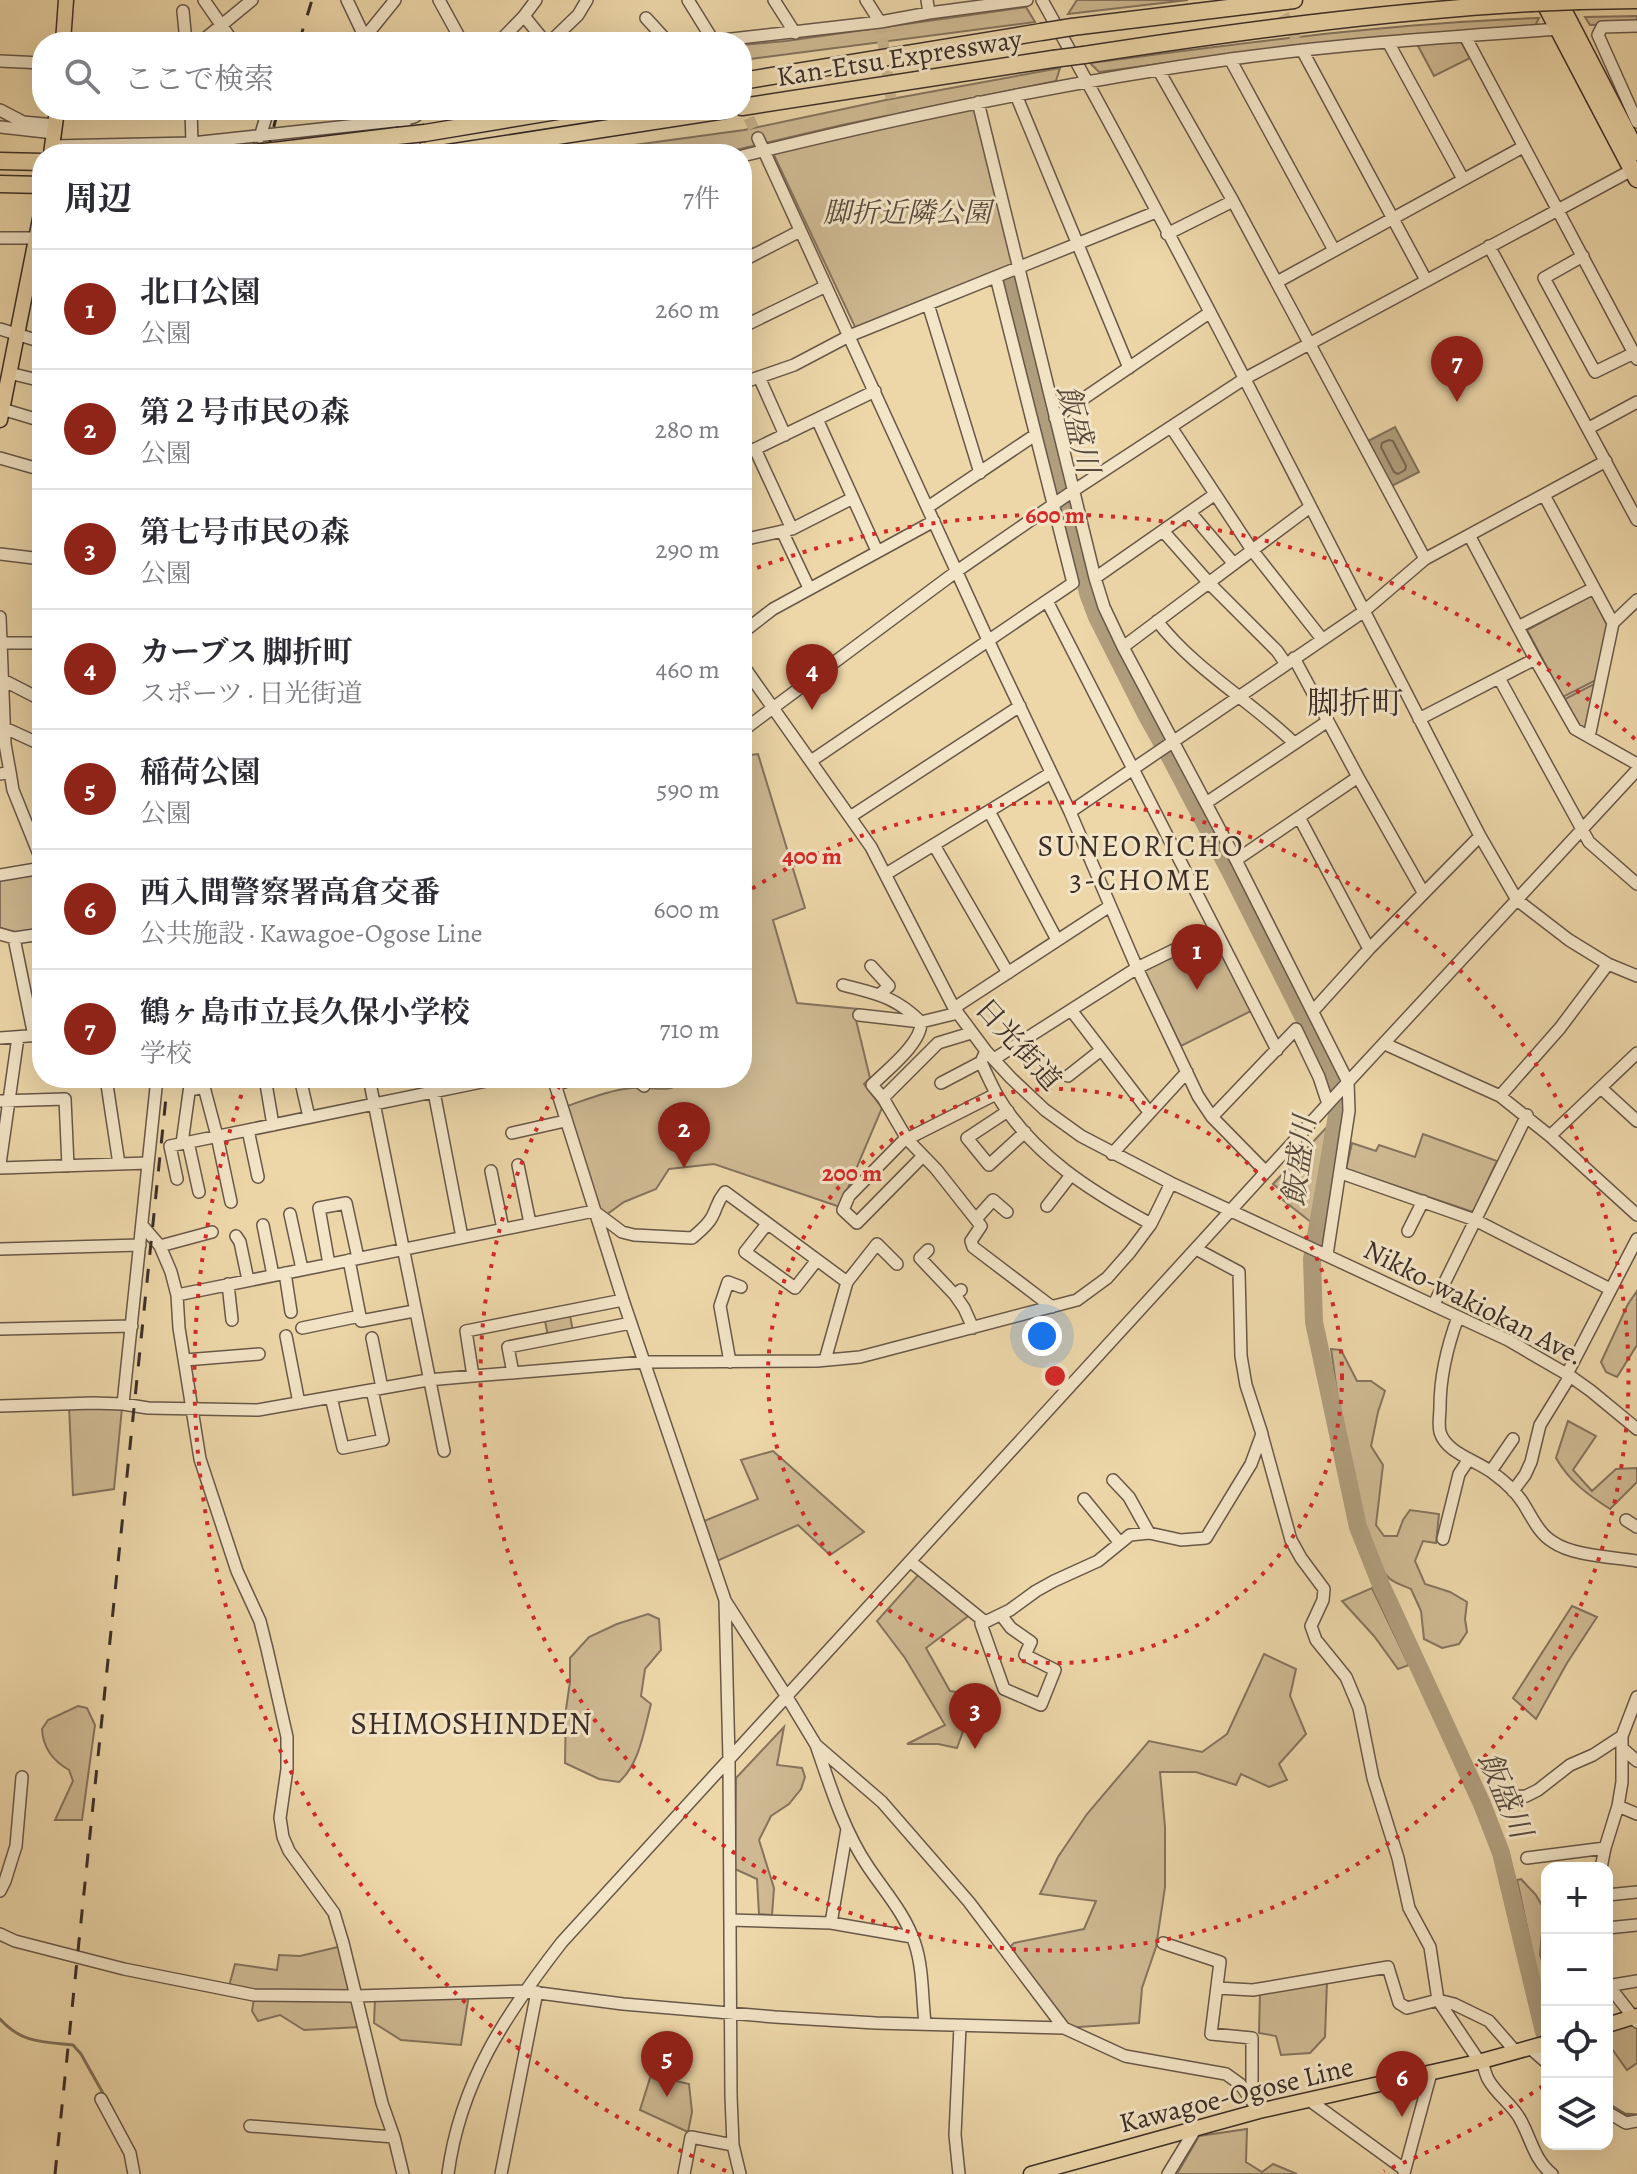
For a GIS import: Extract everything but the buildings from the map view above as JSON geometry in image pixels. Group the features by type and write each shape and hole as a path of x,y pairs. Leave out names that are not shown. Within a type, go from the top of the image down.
{"highway":[{"name":"Kan-Etsu Expressway","path":"752,79 1072,27 1294,0"},
{"name":"Kan-Etsu Expressway","path":"752,105 1231,32 1430,9 1566,0 1637,0"},
{"path":"1566,0 1602,85 1636,147"},
{"path":"1537,2 1559,29 1634,174"},
{"path":"332,144 503,120"},
{"path":"506,144 661,120"},
{"path":"0,161 32,162"},
{"path":"0,184 32,185"}],"main road":[{"path":"64,32 66,0"},
{"path":"1,414 32,262"},
{"path":"1613,2024 1636,2018"},
{"name":"Kawagoe-Ogose Line","path":"1031,2174 1196,2128 1255,2105 1309,2100 1541,2045"}],"street":[{"path":"204,0 227,32"},
{"path":"213,32 252,0"},
{"path":"347,0 362,32"},
{"path":"372,32 395,0"},
{"path":"439,0 457,32"},
{"path":"523,0 525,14 540,32"},
{"path":"508,32 536,0"},
{"path":"559,32 578,15 587,0"},
{"path":"688,0 706,32"},
{"path":"774,0 795,33"},
{"path":"866,0 880,22"},
{"path":"927,0 929,13"},
{"path":"752,38 880,22 955,5 1027,0"},
{"path":"1042,0 1244,379 1480,836 1517,900 1569,940 1608,964 1637,976"},
{"path":"183,11 185,32"},
{"path":"646,18 659,32"},
{"path":"1637,26 1602,27 1598,35 1637,122"},
{"path":"752,153 978,102 1230,59 1388,42 1559,29"},
{"path":"1465,36 1523,147 1583,256 1636,356 1595,372 1544,278 1583,256"},
{"path":"1388,42 1463,179"},
{"path":"1302,50 1426,280"},
{"path":"1230,59 1334,250"},
{"path":"0,61 32,63"},
{"path":"1159,71 1233,201 1425,559"},
{"path":"1016,95 1129,368"},
{"path":"978,102 1104,607 1348,1082 1349,1111 1341,1173 1325,1254"},
{"path":"0,110 54,134"},
{"path":"191,120 192,143"},
{"path":"260,137 265,120"},
{"path":"0,127 54,134 192,143 260,137 369,120"},
{"path":"403,120 414,144"},
{"path":"758,138 1198,1096 1212,1117 1266,1172"},
{"path":"1277,282 1523,147"},
{"path":"752,724 957,571 1244,379 1557,209 1634,174"},
{"path":"1167,234 1233,201"},
{"path":"752,379 794,365 849,336 1156,212"},
{"path":"752,256 800,231"},
{"path":"0,238 32,238"},
{"path":"1489,246 1637,520"},
{"path":"811,761 1073,583 996,277"},
{"path":"752,322 826,286"},
{"path":"928,304 980,473"},
{"path":"1055,418 1209,313"},
{"path":"0,329 32,338"},
{"path":"9,373 32,379"},
{"path":"759,377 785,435"},
{"path":"752,450 875,391"},
{"path":"1589,428 1637,402"},
{"path":"1,414 32,417"},
{"path":"817,419 877,551"},
{"path":"1171,427 1252,550 1322,639"},
{"path":"928,507 1035,435"},
{"path":"755,449 809,588"},
{"path":"0,458 32,467"},
{"path":"1070,812 1363,612 1425,559 1606,461"},
{"path":"1095,578 1214,495"},
{"path":"1544,495 1613,623"},
{"path":"752,538 787,530 853,498"},
{"path":"1123,647 1310,507"},
{"path":"1190,512 1234,564"},
{"path":"752,625 809,588 934,521"},
{"path":"1163,531 1209,583 1290,661 1328,721 1423,892"},
{"path":"1469,535 1575,729 1637,764"},
{"path":"0,554 32,558"},
{"path":"1518,627 1594,588"},
{"path":"1589,737 1613,623 1637,600"},
{"path":"1047,601 1277,1050"},
{"path":"0,617 5,773 32,837"},
{"path":"1157,621 1175,644 1238,697 1271,720 1294,743"},
{"path":"1,643 32,643"},
{"path":"1419,719 1535,659"},
{"name":"日光街道","path":"752,678 850,817 886,874 956,1011 987,1057 1045,1110 1081,1136 1171,1183 1325,1254"},
{"path":"1499,678 1589,842 1637,884"},
{"path":"3,680 32,695"},
{"path":"850,817 1020,706"},
{"path":"1206,803 1328,721"},
{"path":"5,728 32,740"},
{"path":"448,2174 452,2141 476,2072 498,2030 562,1942 1637,770"},
{"path":"886,874 1051,773"},
{"path":"1236,860 1358,777"},
{"path":"989,811 1057,940"},
{"path":"1299,817 1369,949"},
{"path":"1313,1011 1423,892 1480,836"},
{"path":"934,845 1008,973"},
{"path":"0,875 32,870"},
{"path":"859,1015 921,1022 956,1011 1110,906"},
{"path":"941,1083 1071,1010 1137,968 1215,930"},
{"path":"0,934 14,938 32,935"},
{"path":"14,938 32,1011"},
{"path":"1500,1096 1560,1028 1608,964"},
{"path":"871,966 889,986 880,994"},
{"path":"843,985 898,1002 921,1022 916,1040 872,1085 907,1139 936,1169 981,1226 971,1241 973,1247 1052,1307"},
{"path":"1071,1010 1149,1112"},
{"path":"1212,1117 1296,1029 1328,1104"},
{"path":"883,1098 938,1043 971,1033"},
{"path":"0,1038 32,1036"},
{"path":"18,1037 5,1100 0,1166 148,1163"},
{"path":"1385,1044 1500,1096 1527,1115 1637,1215"},
{"path":"1068,1076 1101,1050"},
{"path":"1550,1136 1637,1054"},
{"path":"987,1057 996,1094 1043,1151 1093,1192 1151,1224"},
{"path":"1112,1154 1187,1072"},
{"path":"108,1088 119,1164"},
{"path":"123,1404 156,1088"},
{"path":"190,1088 185,1143 199,1192"},
{"path":"204,1088 231,1202"},
{"path":"267,1088 273,1125"},
{"path":"302,1088 309,1117"},
{"path":"371,1088 444,1451"},
{"path":"177,1179 170,1146 453,1088"},
{"path":"556,1088 623,1300 725,1600 816,1745 848,1828 866,1864 900,1911 919,1963 925,2023"},
{"path":"1601,1088 1637,1121"},
{"path":"434,1092 462,1237"},
{"path":"923,1156 857,1223 843,1210 849,1196 907,1139 996,1094"},
{"path":"5,1100 65,1099 68,1166"},
{"path":"1008,1111 967,1138 989,1165 1025,1132"},
{"path":"1434,1304 1527,1115"},
{"path":"512,1133 565,1121"},
{"path":"248,1130 258,1177"},
{"path":"518,1165 530,1223"},
{"path":"491,1171 503,1229"},
{"path":"1341,1173 1475,1220 1610,1289"},
{"path":"1047,1206 1071,1175"},
{"path":"0,1406 61,1403 258,1410 428,1380 473,1376 645,1362 860,1357 1077,1300 1095,1289 1130,1252 1151,1224 1171,1183"},
{"path":"177,1295 594,1211 622,1232 692,1238 710,1220 715,1213 714,1207 725,1192 847,1282"},
{"path":"976,1219 993,1200 1007,1212"},
{"path":"1408,1231 1423,1201"},
{"path":"329,1264 319,1208 346,1203 361,1321 414,1311"},
{"path":"290,1214 302,1269"},
{"path":"767,1224 745,1252 795,1288 817,1260"},
{"path":"142,1225 160,1246 171,1272 204,1475 237,1571 260,1621 287,1737 287,1769 280,1818 283,1837 289,1851 334,1913 403,2174"},
{"path":"263,1225 291,1312"},
{"path":"160,1246 212,1232"},
{"path":"236,1236 248,1280"},
{"path":"1513,1491 1531,1462 1540,1425 1636,1243"},
{"path":"825,1360 847,1282 877,1244 897,1264"},
{"path":"0,1249 140,1245"},
{"path":"1196,1249 1239,1272 1241,1356 1246,1385 1274,1470 1291,1540 1324,1589 1323,1600 1311,1626 1316,1640 1346,1677 1359,1708 1373,1778 1398,1858 1409,1908 1430,1947 1438,2000 1480,2061 1487,2078 1513,2108 1543,2168 1552,2174"},
{"path":"928,1250 920,1258 958,1293 973,1328"},
{"name":"Nikko-wakiokan Ave.","path":"1325,1254 1508,1340 1568,1375 1637,1429"},
{"path":"730,1362 720,1306 728,1282 741,1287"},
{"path":"228,1284 232,1320"},
{"path":"473,1376 466,1331 623,1300"},
{"path":"302,1328 360,1316"},
{"path":"1458,1317 1447,1346 1440,1381 1439,1428 1446,1442 1491,1471 1513,1491 1550,1541 1581,1552 1637,1561"},
{"path":"508,1347 631,1323"},
{"path":"503,1324 513,1373"},
{"path":"0,1329 132,1326"},
{"path":"286,1336 299,1403"},
{"path":"331,1397 343,1448 383,1440 372,1338"},
{"path":"185,1360 259,1354"},
{"path":"1001,1615 1011,1628 1031,1642 1025,1655 1055,1670 1041,1705 1004,1689 981,1624 1001,1615 1036,1591 1098,1561 1130,1535 1149,1533 1181,1540 1206,1538 1251,1464 1262,1434"},
{"path":"1491,1471 1513,1439"},
{"path":"1443,1539 1459,1474 1469,1459"},
{"path":"1113,1480 1129,1497 1149,1533"},
{"path":"1084,1499 1120,1543"},
{"path":"1626,1520 1637,1527"},
{"path":"911,1562 985,1622"},
{"path":"725,1600 733,2145 740,2174"},
{"path":"1602,1862 1622,1782 1622,1742 1636,1704"},
{"path":"1622,1742 1637,1761"},
{"path":"1505,1797 1526,1796 1570,1765 1622,1742"},
{"path":"816,1745 889,1809 969,1902 1064,2028"},
{"path":"0,1891 16,1846 22,1777"},
{"path":"1618,1806 1637,1814"},
{"path":"831,1923 848,1828"},
{"path":"1527,1858 1605,1848"},
{"path":"1613,1894 1637,1892"},
{"path":"730,1920 831,1923 912,1937"},
{"path":"1613,1927 1637,1925"},
{"path":"0,1934 15,1941 108,1966 254,1995 355,1996 524,1991 623,2004 847,2021 1064,2028 1125,2056 1226,2074 1240,2084 1255,2105"},
{"path":"1163,1943 1220,1962 1211,2034 1252,2038 1255,2105"},
{"path":"1217,1988 1253,1990 1388,1967 1399,2003 1407,2008 1438,2000 1454,2004 1489,2021 1523,2050 1541,2060"},
{"path":"1613,1985 1637,1981"},
{"path":"501,2174 537,1992"},
{"path":"1613,1992 1636,2018"},
{"path":"959,2174 955,2135 960,2026"},
{"path":"1309,2100 1404,2172 1431,2073"},
{"path":"101,2099 130,2153 134,2174"},
{"path":"1613,2115 1626,2123 1637,2121"},
{"path":"250,2126 394,2137"},
{"path":"1168,2174 1196,2128"},
{"path":"684,2174 691,2137 733,2145"}],"green space":[{"path":"1077,0 1188,0 1068,14"},
{"path":"1026,7 1035,22 752,59 752,44"},
{"path":"1637,16 1637,23 1590,25 1585,17"},
{"path":"1539,18 1535,26 1219,56 1099,72 1090,63 1370,29"},
{"path":"1460,40 1470,58 1434,76 1417,44"},
{"path":"1060,68 1056,81 752,146 641,144 744,130"},
{"name":"脚折近隣公園","path":"974,106 1014,265 856,329 773,153"},
{"path":"1592,595 1607,625 1598,679 1563,697 1527,630"},
{"path":"1598,682 1588,726 1584,728 1578,725 1565,699"},
{"path":"758,754 805,908 773,920 797,1003 858,1009 856,1020 870,1078 864,1084 882,1108 840,1207 714,1164 669,1169 656,1189 624,1202 606,1215 598,1209 567,1106 624,1089 752,1088 752,755"},
{"path":"32,874 32,931 14,932 0,928 0,878"},
{"path":"1213,935 1251,1011 1181,1046 1143,969"},
{"path":"1327,1127 1312,1223 1283,1200 1286,1195 1273,1184"},
{"path":"1423,1134 1497,1161 1473,1212 1346,1169 1352,1143 1376,1151 1379,1145 1415,1157"},
{"path":"1637,1291 1637,1345 1617,1377 1606,1372 1601,1362"},
{"path":"570,1316 573,1331 548,1336 545,1321"},
{"path":"1331,1349 1341,1350 1357,1381 1371,1381 1385,1391 1371,1446 1383,1465 1376,1525 1384,1536 1397,1536 1410,1510 1439,1514 1436,1543 1423,1541 1415,1561 1425,1584 1450,1592 1467,1602 1467,1632 1459,1644 1442,1648 1424,1639 1421,1611 1411,1589 1391,1580 1376,1561 1357,1504"},
{"path":"69,1406 122,1408 114,1489 73,1495"},
{"path":"1568,1421 1596,1436 1573,1470 1592,1491 1616,1469 1637,1468 1637,1482 1610,1509 1580,1487 1556,1458"},
{"path":"773,1451 864,1532 830,1555 798,1525 717,1561 704,1521 758,1499 741,1460"},
{"path":"919,1574 971,1614 926,1648 950,1691 976,1695 957,1748 938,1744 907,1744 945,1725 905,1658 877,1621"},
{"path":"1372,1588 1409,1665 1398,1669 1374,1636 1342,1601"},
{"path":"1572,1606 1597,1617 1536,1719 1513,1698"},
{"path":"648,1614 659,1619 661,1650 645,1669 641,1696 651,1704 640,1746 632,1765 619,1782 599,1779 565,1763 570,1658 589,1637"},
{"path":"1264,1654 1296,1669 1290,1696 1306,1734 1279,1764 1287,1780 1269,1787 1241,1774 1236,1785 1196,1772 1160,1772 1165,1827 1165,1887 1156,1947 1142,1988 1139,2023 1064,2028 1006,1951 1014,1943 1084,1929 1096,1901 1040,1894 1058,1857 1087,1814 1149,1741 1202,1752 1227,1734"},
{"path":"78,1706 87,1708 95,1725 82,1820 55,1820 73,1781 69,1770 50,1753 42,1729 48,1720"},
{"path":"784,1727 777,1765 802,1768 805,1777 801,1789 789,1804 771,1816 759,1840 774,1888 772,1915 759,1914 757,1879 735,1869 736,1778"},
{"path":"1521,1879 1541,1904 1541,1992 1517,1880"},
{"path":"342,1946 360,2027 304,2030 280,2015 258,2021 252,2011 255,1992 229,1986 235,1964 277,1970 279,1955 300,1956"},
{"path":"1327,1981 1325,2037 1310,2053 1281,2055 1276,2036 1259,2033 1260,1992"},
{"path":"469,1994 461,2045 401,2040 374,2023 375,1998"},
{"path":"1634,2023 1637,2029 1637,2063 1627,2070 1613,2050 1613,2030"},
{"path":"651,2075 689,2084 692,2112 688,2132 640,2110"},
{"path":"1247,2129 1246,2162 1262,2172 1273,2164 1297,2174 1177,2174 1199,2136"}],"water":[{"path":"1395,427 1419,472 1392,486 1368,441"}],"waterway":[{"name":"飯盛川","path":"1010,277 1088,593 1097,617 1229,869 1329,1074 1337,1115 1312,1259 1314,1322 1358,1527 1501,1853 1541,2020"},
{"path":"0,2019 24,2037 73,2045 104,2095"},
{"name":"飯盛川","path":"1613,2107 1625,2114 1637,2115"}],"tunnel":[{"path":"1276,0 1302,50"},
{"path":"880,22 894,119"},
{"path":"750,120 758,138"}],"railway":[{"path":"302,32 312,0"},
{"path":"270,144 276,120"},
{"path":"55,2174 167,1088"}],"place":[{"name":"鶴ヶ島市立長久保小学校","path":"1457,402"},
{"name":"カーブス 脚折町","path":"812,710"},
{"name":"北口公園","path":"1197,990"},
{"name":"第２号市民の森","path":"684,1168"},
{"name":"第七号市民の森","path":"975,1749"},
{"name":"稲荷公園","path":"667,2097"},
{"name":"西入間警察署高倉交番","path":"1402,2117"}],"district":[{"name":"脚折町","path":"1355,703"},
{"name":"SUNEORICHO 3-CHOME","path":"1141,863"},
{"name":"SHIMOSHINDEN","path":"471,1723"}]}
